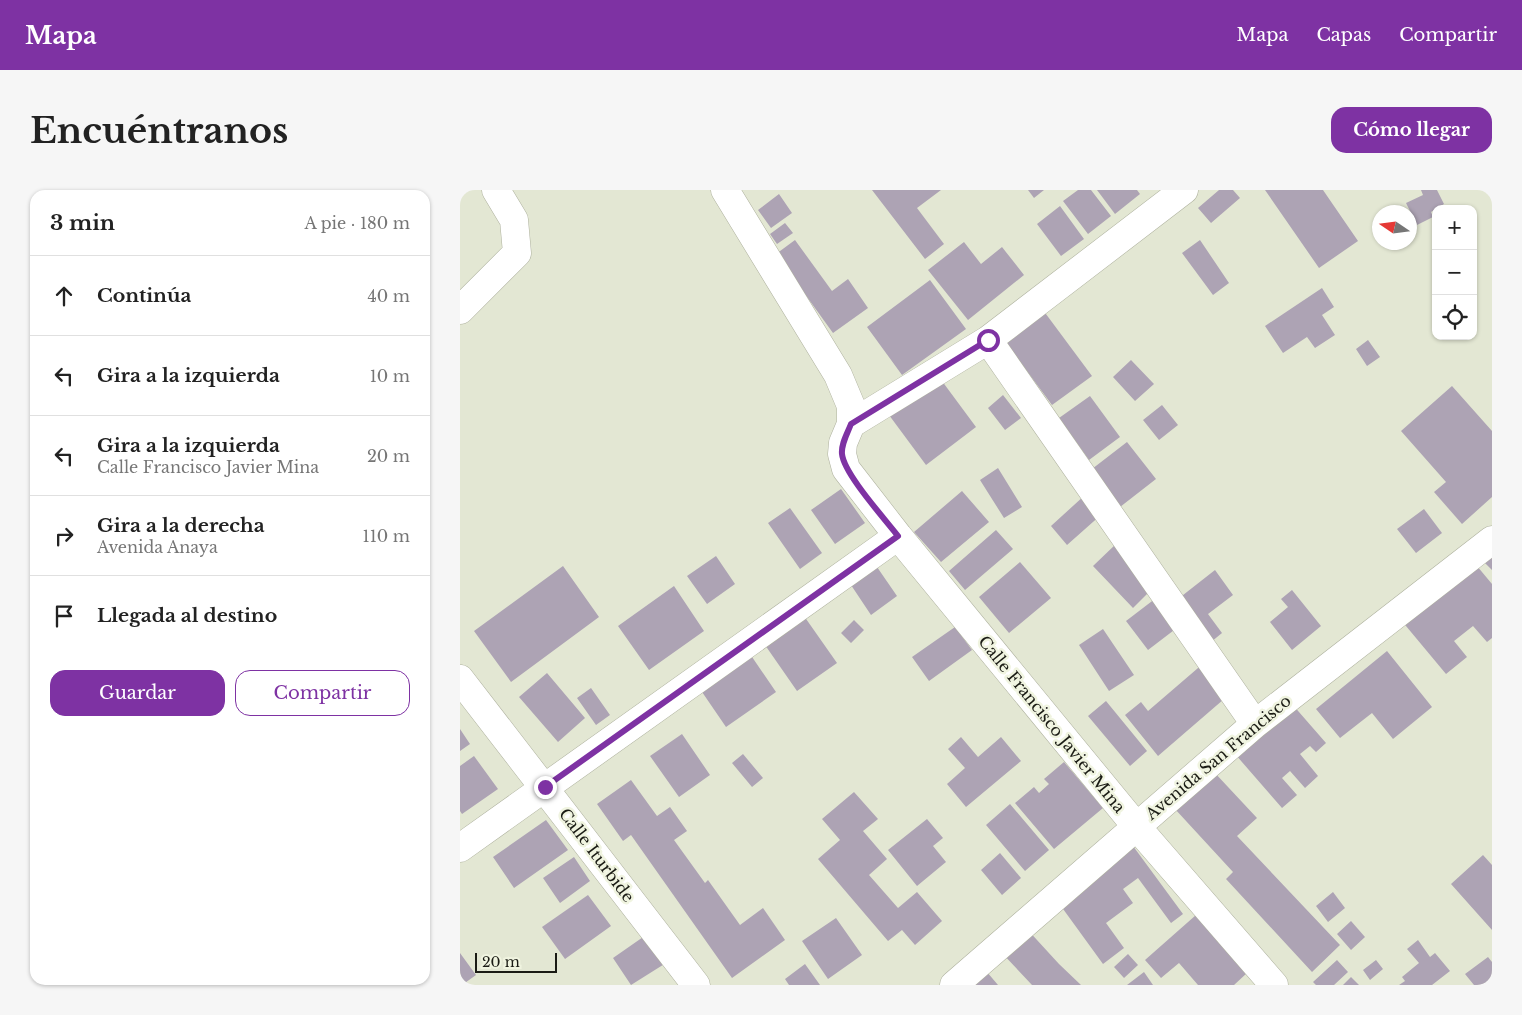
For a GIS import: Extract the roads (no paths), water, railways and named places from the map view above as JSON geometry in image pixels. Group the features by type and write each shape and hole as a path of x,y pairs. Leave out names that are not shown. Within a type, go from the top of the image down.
{"street":[{"path":"460,310 517,254 514,220 496,190"},
{"path":"725,190 838,375 851,406 851,424"},
{"path":"851,424 988,340 1184,190"},
{"path":"988,340 1255,724"},
{"name":"Calle Francisco Javier Mina","path":"851,424 843,444 842,454 846,468 898,536 1136,826 1274,985"},
{"path":"460,848 898,536"},
{"name":"Avenida San Francisco","path":"954,985 1255,724 1492,540"},
{"name":"Calle Iturbide","path":"460,679 696,985"}]}
